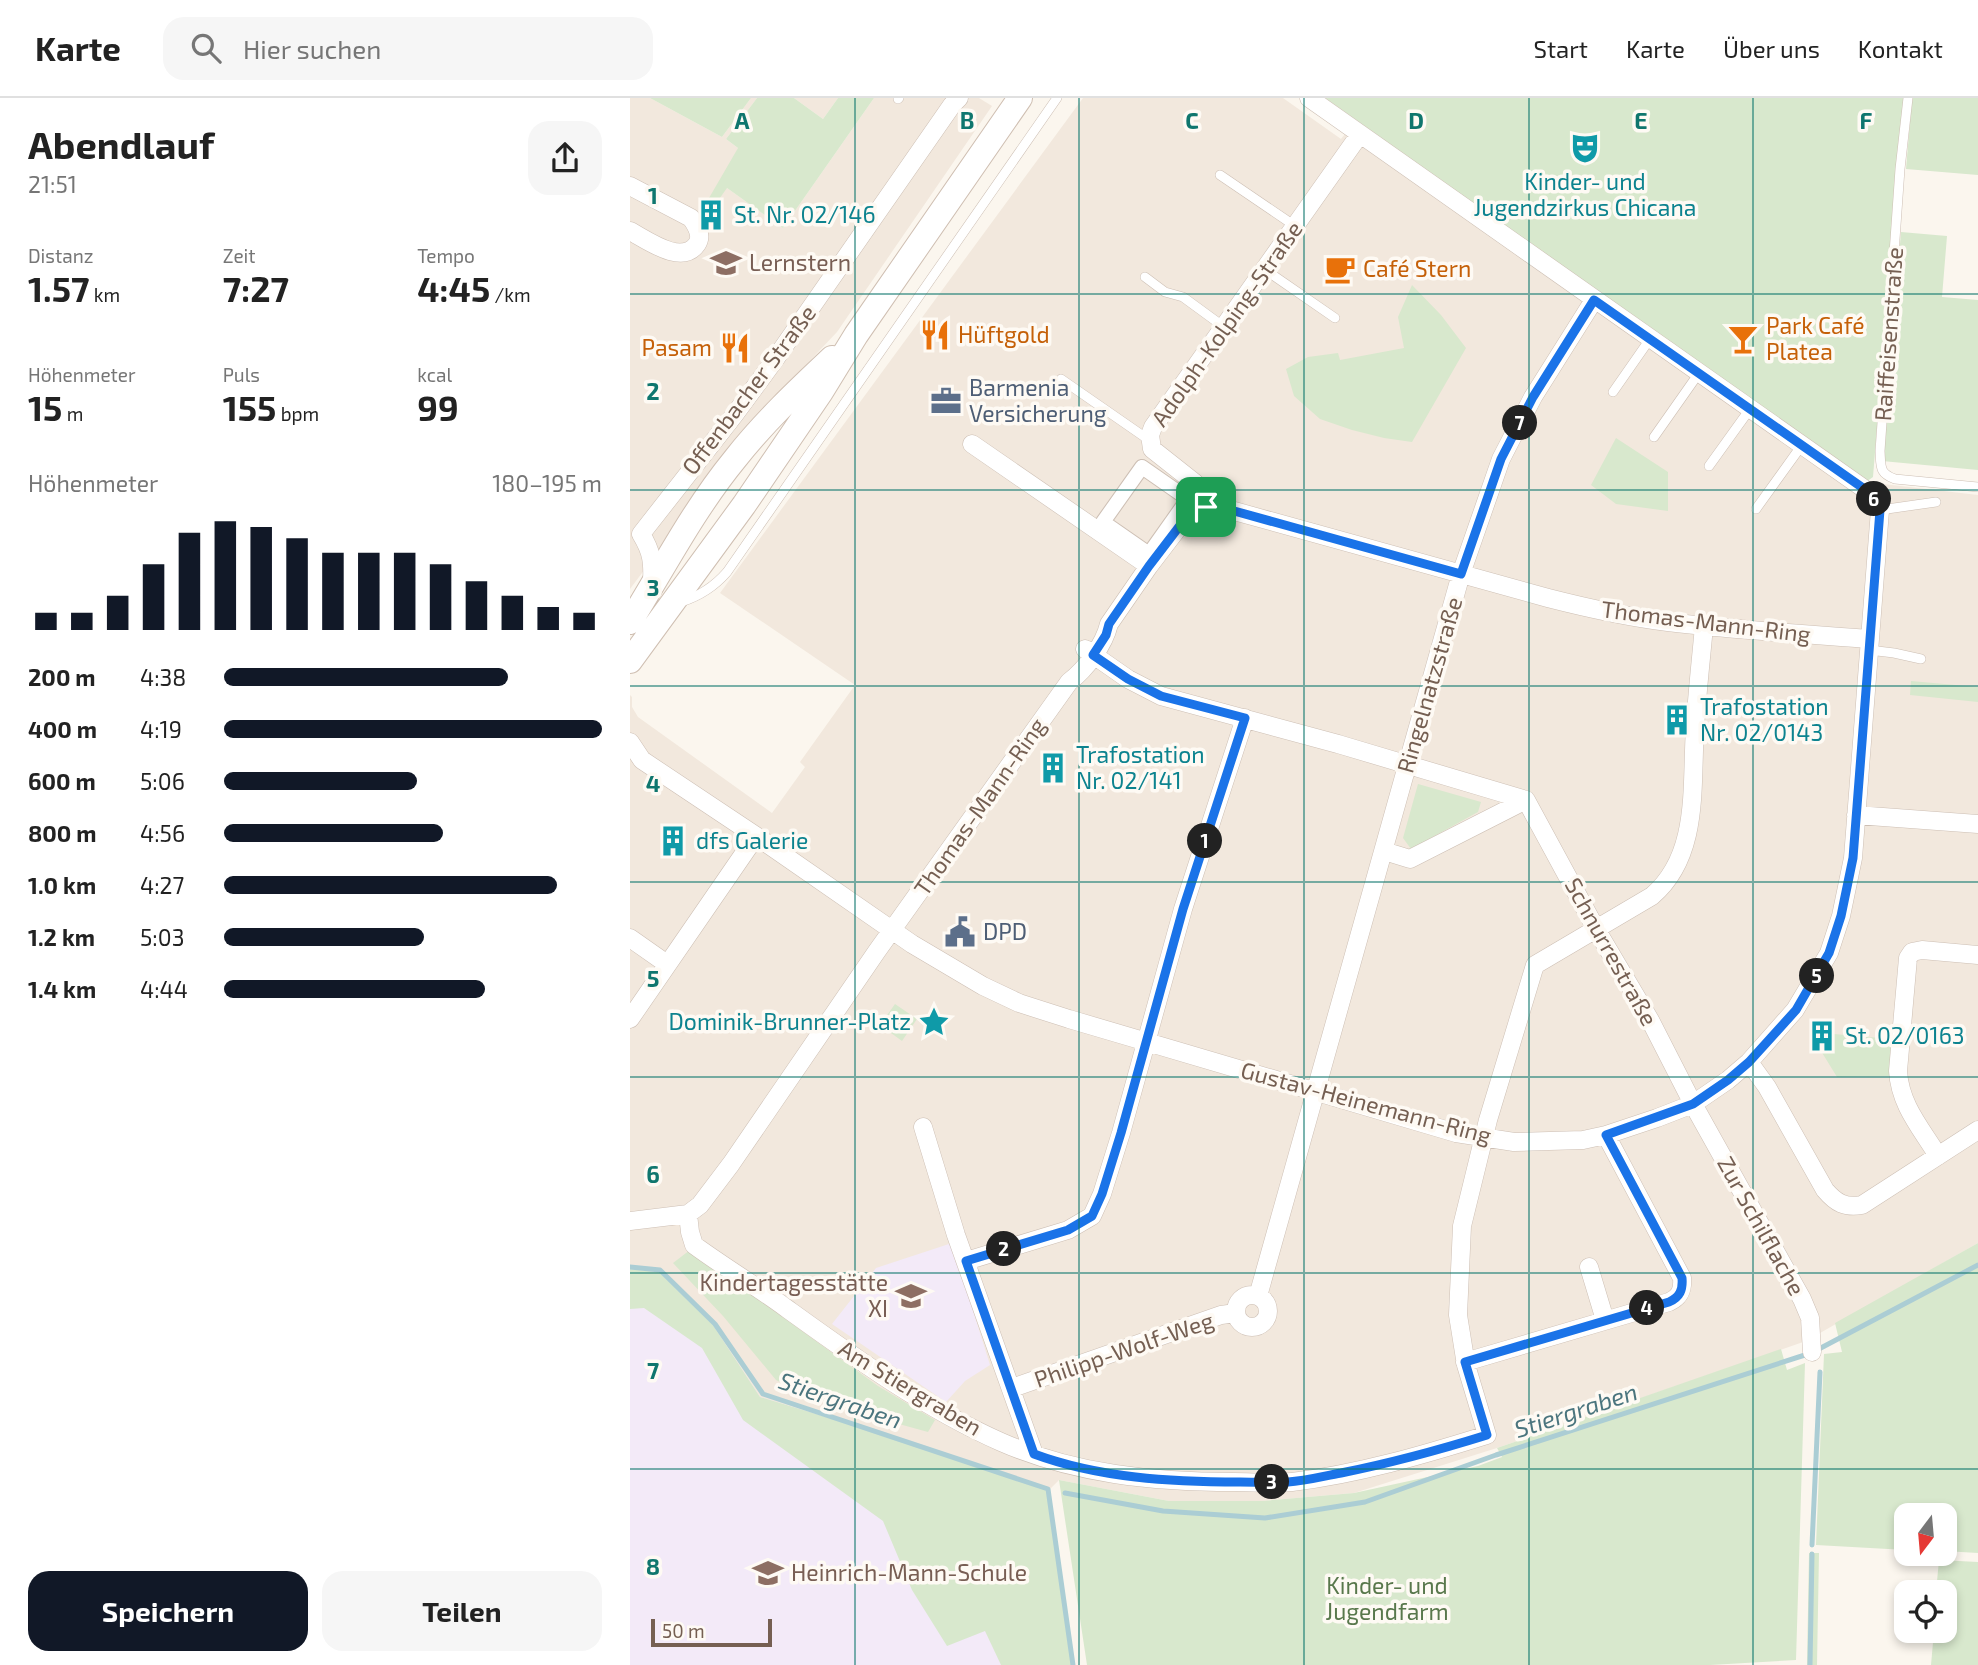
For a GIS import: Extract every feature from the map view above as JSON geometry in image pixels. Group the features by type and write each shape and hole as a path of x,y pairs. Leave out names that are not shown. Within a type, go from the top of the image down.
{"main road":[{"name":"Offenbacher Straße","path":"630,661 751,494 821,392 856,335 1020,98"},
{"name":"Offenbacher Straße","path":"630,622 684,531 735,458 796,392 856,335"}],"street":[{"path":"1308,98 1863,488 1880,510"},
{"name":"Offenbacher Straße","path":"652,586 653,566 650,550 641,534 764,374 952,100"},
{"name":"Adolph-Kolping-Straße","path":"1206,507 1195,483 1152,449 1150,441 1153,427 1360,134"},
{"path":"630,186 691,218 698,227 699,239 696,246 685,253 673,253 630,231"},
{"name":"Ringelnatzstraße","path":"1258,1296 1461,574 1501,459 1533,397 1594,300"},
{"path":"972,444 1149,566"},
{"path":"1142,467 1188,499 1149,554 1102,522 1142,467"},
{"name":"Thomas-Mann-Ring","path":"688,1214 700,1205 731,1164 891,931 1069,682 1071,668 1089,652 1098,629 1109,624 1188,515 1198,509 1227,509 1587,607 1704,626 1870,645"},
{"name":"Gustav-Heinemann-Ring","path":"630,742 636,759 756,836 891,931 984,986 1019,1003 1456,1133 1514,1142 1583,1140 1606,1135 1693,1104 1728,1080 1749,1062 1796,1010 1829,953 1841,916 1853,858 1880,510"},
{"path":"1606,1135 1682,1278 1681,1292 1669,1302 1465,1362 1458,1315 1462,1226 1488,1120 1535,965 1652,897 1665,885 1681,858 1693,794 1695,729 1704,626"},
{"path":"1089,652 1128,679 1161,696 1526,800"},
{"path":"966,1261 1068,1230 1092,1216 1105,1183 1183,909 1245,718"},
{"path":"1384,851 1410,859 1526,800"},
{"name":"Schnurrestraße","path":"1526,800 1650,1020 1693,1104"},
{"path":"1856,815 1978,824"},
{"path":"630,1019 756,836"},
{"path":"630,938 667,964"},
{"path":"1938,1156 1903,1100 1899,1084 1908,958 1912,952 1922,950 1978,955"},
{"path":"1749,1062 1767,1087 1825,1190 1832,1199 1851,1207 1862,1205 1978,1130"},
{"name":"Zur Schilflache","path":"1693,1104 1802,1299 1810,1318 1812,1352"},
{"path":"923,1127 966,1261 1034,1454"},
{"path":"630,1221 688,1214"},
{"name":"Am Stiergraben","path":"688,1214 694,1245 915,1397 1000,1441 1052,1461 1094,1470 1152,1480 1290,1482 1389,1464 1437,1451 1487,1435 1465,1362"},
{"path":"1588,1267 1605,1321"},
{"path":"1245,1296 1258,1296 1263,1299 1268,1311 1263,1323 1250,1327 1238,1320 1236,1313 1236,1306 1245,1296"},
{"name":"Philipp-Wolf-Weg","path":"1012,1388 1236,1313"}],"lane":[{"path":"670,606 693,598 716,585 727,572 1056,98"},
{"name":"Raiffeisenstraße","path":"1908,98 1900,169 1880,451 1881,469 1885,475 1895,479 1978,487"},
{"path":"1220,175 1294,226"},
{"path":"1264,269 1335,318"},
{"path":"1145,277 1165,292 1183,298 1224,327"},
{"path":"1614,392 1650,339"},
{"path":"1654,437 1699,373"},
{"path":"1061,379 1150,441"},
{"path":"1709,466 1750,409"},
{"path":"1756,509 1802,445"},
{"path":"1880,510 1936,502"},
{"path":"1870,645 1921,659"}],"shaded area":[{"path":"630,98 650,98 722,137 751,98 757,98 726,139 738,148 727,188 783,228 874,98 979,98 992,106 837,332 767,406 630,589"},
{"path":"794,98 838,98 823,119"},
{"path":"1083,98 1283,98 1341,139 1345,134 1866,482 1978,495 1978,1243 1806,1341 1497,1448 1354,1493 1262,1501 1169,1501 1059,1480 1049,1490 1072,1665 630,1665 630,695 632,707 638,717 772,813 805,767 800,762 855,685 720,593"},
{"name":"Kindertagesstätte XI","path":"952,1243 990,1365 965,1381 946,1402 832,1324 876,1268"},
{"path":"630,1269 659,1272 713,1325 760,1397 905,1441 1049,1490 1072,1665 630,1665"}],"green space":[{"path":"650,98 751,98 722,137"},
{"path":"757,98 794,98 823,119 838,98 874,98 783,228 727,188 717,202 709,198 738,148 726,139"},
{"path":"1325,98 1904,98 1873,477 1866,482"},
{"path":"1912,98 1978,98 1978,175 1906,169"},
{"path":"1901,232 1947,236 1942,297 1978,300 1978,470 1882,461"},
{"path":"1412,285 1441,315 1466,348 1412,442 1352,430 1320,419 1294,396 1286,369 1308,357 1338,353 1340,360 1404,348 1398,317"},
{"path":"1616,438 1668,472 1668,511 1616,504 1591,485"},
{"path":"1911,681 1978,687 1978,702 1910,695"},
{"path":"1418,784 1481,802 1478,812 1411,849 1403,838"},
{"path":"895,1004 917,1019 902,1041 880,1025"},
{"path":"1834,1034 1892,1039 1891,1076 1837,1077 1821,1051"},
{"path":"1978,1243 1978,1553 1957,1552 1957,1503 1894,1503 1894,1549 1816,1545 1824,1354 1842,1352 1835,1323"},
{"path":"690,1250 878,1386 935,1420 928,1432 859,1413 799,1392 776,1380 723,1316 673,1263"},
{"path":"630,1269 659,1272 713,1325 760,1397 905,1441 1049,1490 1072,1665 1001,1665 985,1631 947,1646 912,1590 883,1521 743,1420 702,1348 644,1308 630,1309"},
{"name":"Kinder- und Jugendfarm","path":"1781,1349 1787,1370 1805,1363 1796,1660 1710,1665 1087,1665 1059,1480 1169,1501 1262,1501 1354,1493 1478,1466 1502,1457 1497,1448"},
{"path":"1809,1553 1819,1553 1817,1665 1807,1665"},
{"path":"1957,1561 1978,1562 1978,1665 1931,1665 1933,1643 1957,1643 1957,1580 1937,1580 1938,1566 1957,1566"}],"waterway":[{"name":"Stiergraben","path":"1817,1350 1978,1265"},
{"name":"Stiergraben","path":"630,1267 660,1270 715,1324 763,1394 1048,1489 1073,1665"},
{"name":"Stiergraben","path":"1065,1493 1163,1511 1265,1518 1365,1502 1496,1455 1808,1354"},
{"path":"1812,1545 1820,1372"},
{"path":"1810,1665 1812,1554"}],"place":[{"name":"Kinder- und Jugendzirkus Chicana","path":"1585,148"},
{"name":"St. Nr. 02/146","path":"711,215"},
{"name":"Lernstern","path":"726,263"},
{"name":"Café Stern","path":"1340,269"},
{"name":"Hüftgold","path":"935,335"},
{"name":"Park Café Platea","path":"1743,339"},
{"name":"Pasam","path":"735,348"},
{"name":"Barmenia Versicherung","path":"946,401"},
{"name":"Trafostation Nr. 02/0143","path":"1677,720"},
{"name":"Trafostation Nr. 02/141","path":"1053,768"},
{"name":"dfs Galerie","path":"673,841"},
{"name":"DPD","path":"960,932"},
{"name":"Dominik-Brunner-Platz","path":"934,1022"},
{"name":"St. 02/0163","path":"1822,1036"},
{"name":"Kindertagesstätte XI","path":"911,1296"},
{"name":"Heinrich-Mann-Schule","path":"768,1573"}],"route":[{"path":"1594,300 1863,488 1880,510 1853,858 1841,916 1829,953 1796,1010 1749,1062 1728,1080 1693,1104 1606,1135 1682,1278 1681,1292 1669,1302 1465,1362 1487,1435 1389,1464 1290,1482 1152,1480 1052,1461 1034,1454 966,1261 1068,1230 1092,1216 1102,1194 1183,909 1245,718 1161,696 1128,679 1093,655 1106,635 1109,624 1149,566 1188,515 1206,507 1227,509 1461,574 1501,459 1533,397 1594,300"}]}
